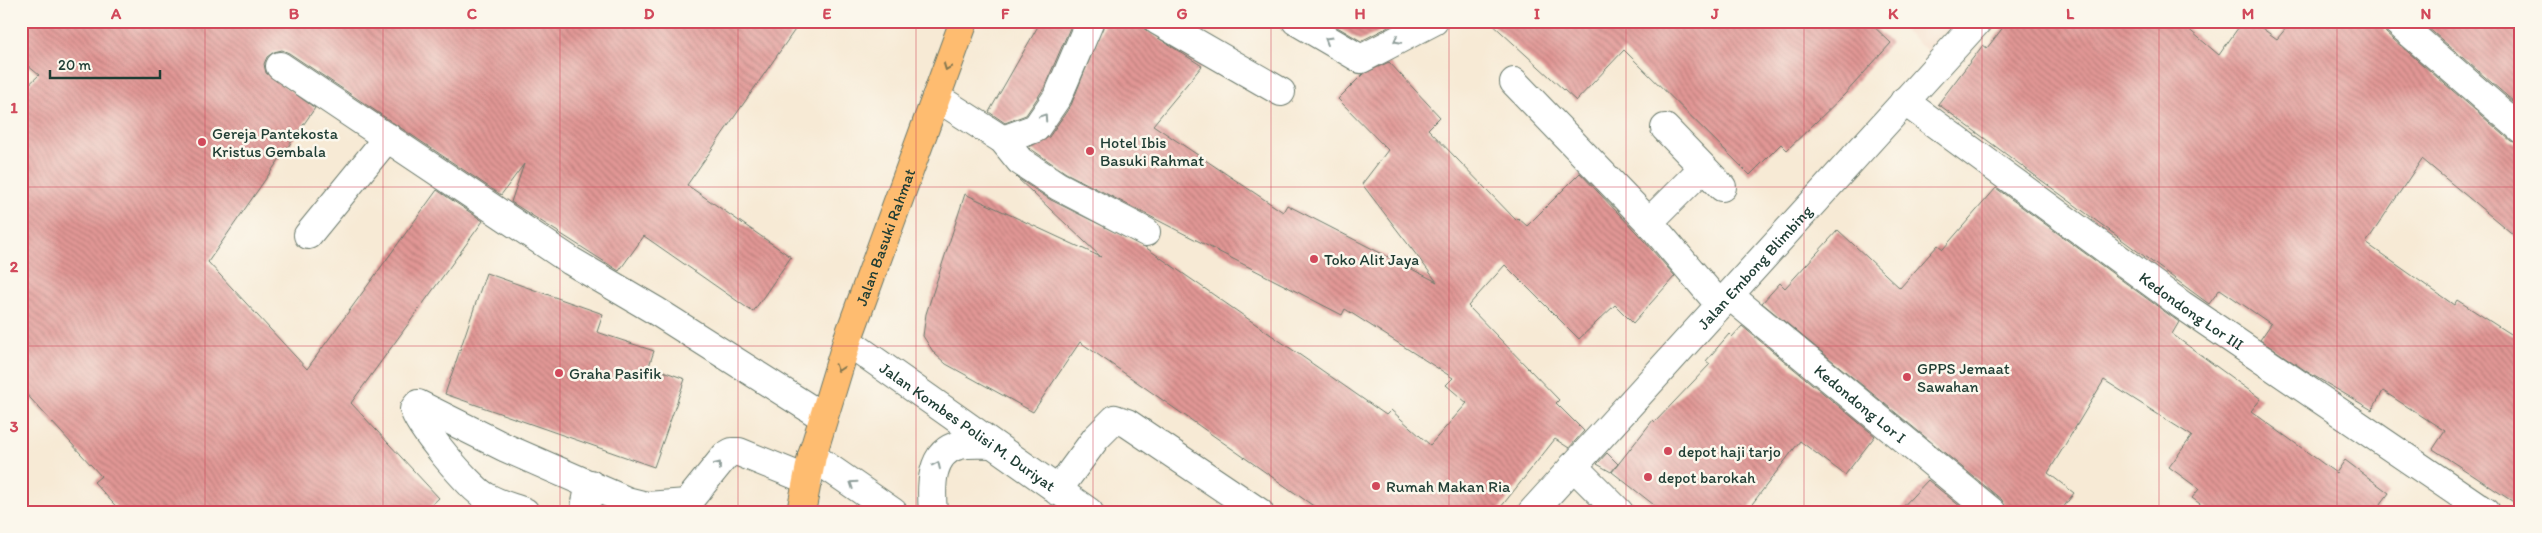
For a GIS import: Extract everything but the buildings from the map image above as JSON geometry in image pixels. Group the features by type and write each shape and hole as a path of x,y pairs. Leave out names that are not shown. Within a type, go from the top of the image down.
{"main road":[{"name":"Jalan Basuki Rahmat","path":"802,512 810,468 823,417 847,341 964,21"}],"street":[{"path":"1003,140 1036,128 1058,96 1090,21"},
{"path":"1158,21 1281,92"},
{"path":"1296,21 1361,59 1434,21"},
{"name":"Jalan Embong Blimbing","path":"1532,512 1978,21"},
{"path":"2396,21 2521,129"},
{"path":"280,66 571,261 656,311 823,417"},
{"name":"Kedondong Lor I","path":"1514,82 1725,300 1992,512"},
{"path":"936,97 1003,140 1020,161 1058,186 1146,232"},
{"name":"Kedondong Lor III","path":"1904,101 2182,305 2486,512"},
{"path":"1665,128 1722,186"},
{"path":"308,235 388,137"},
{"path":"1650,222 1703,168"},
{"name":"Jalan Kombes Polisi M. Duriyat","path":"847,341 1089,512"},
{"path":"525,512 492,500 473,488 419,424 414,410 418,404 506,448 627,501 647,506 687,507 725,456 732,452 739,452 810,468 893,512"},
{"path":"1057,491 1096,438 1115,419 1127,423 1259,512"},
{"path":"933,512 930,485 936,465 943,454 958,445 992,444"},
{"path":"1573,466 1619,512"},
{"path":"584,512 590,484"}],"shaded area":[{"path":"1894,21 1963,21 1932,55"}],"place":[{"name":"Gereja Pantekosta Kristus Gembala","path":"202,142"},
{"name":"Hotel Ibis Basuki Rahmat","path":"1090,151"},
{"name":"Toko Alit Jaya","path":"1314,259"},
{"name":"Graha Pasifik","path":"559,373"},
{"name":"GPPS Jemaat Sawahan","path":"1907,377"},
{"name":"depot haji tarjo","path":"1668,451"},
{"name":"depot barokah","path":"1648,477"},
{"name":"Rumah Makan Ria","path":"1376,486"}]}
